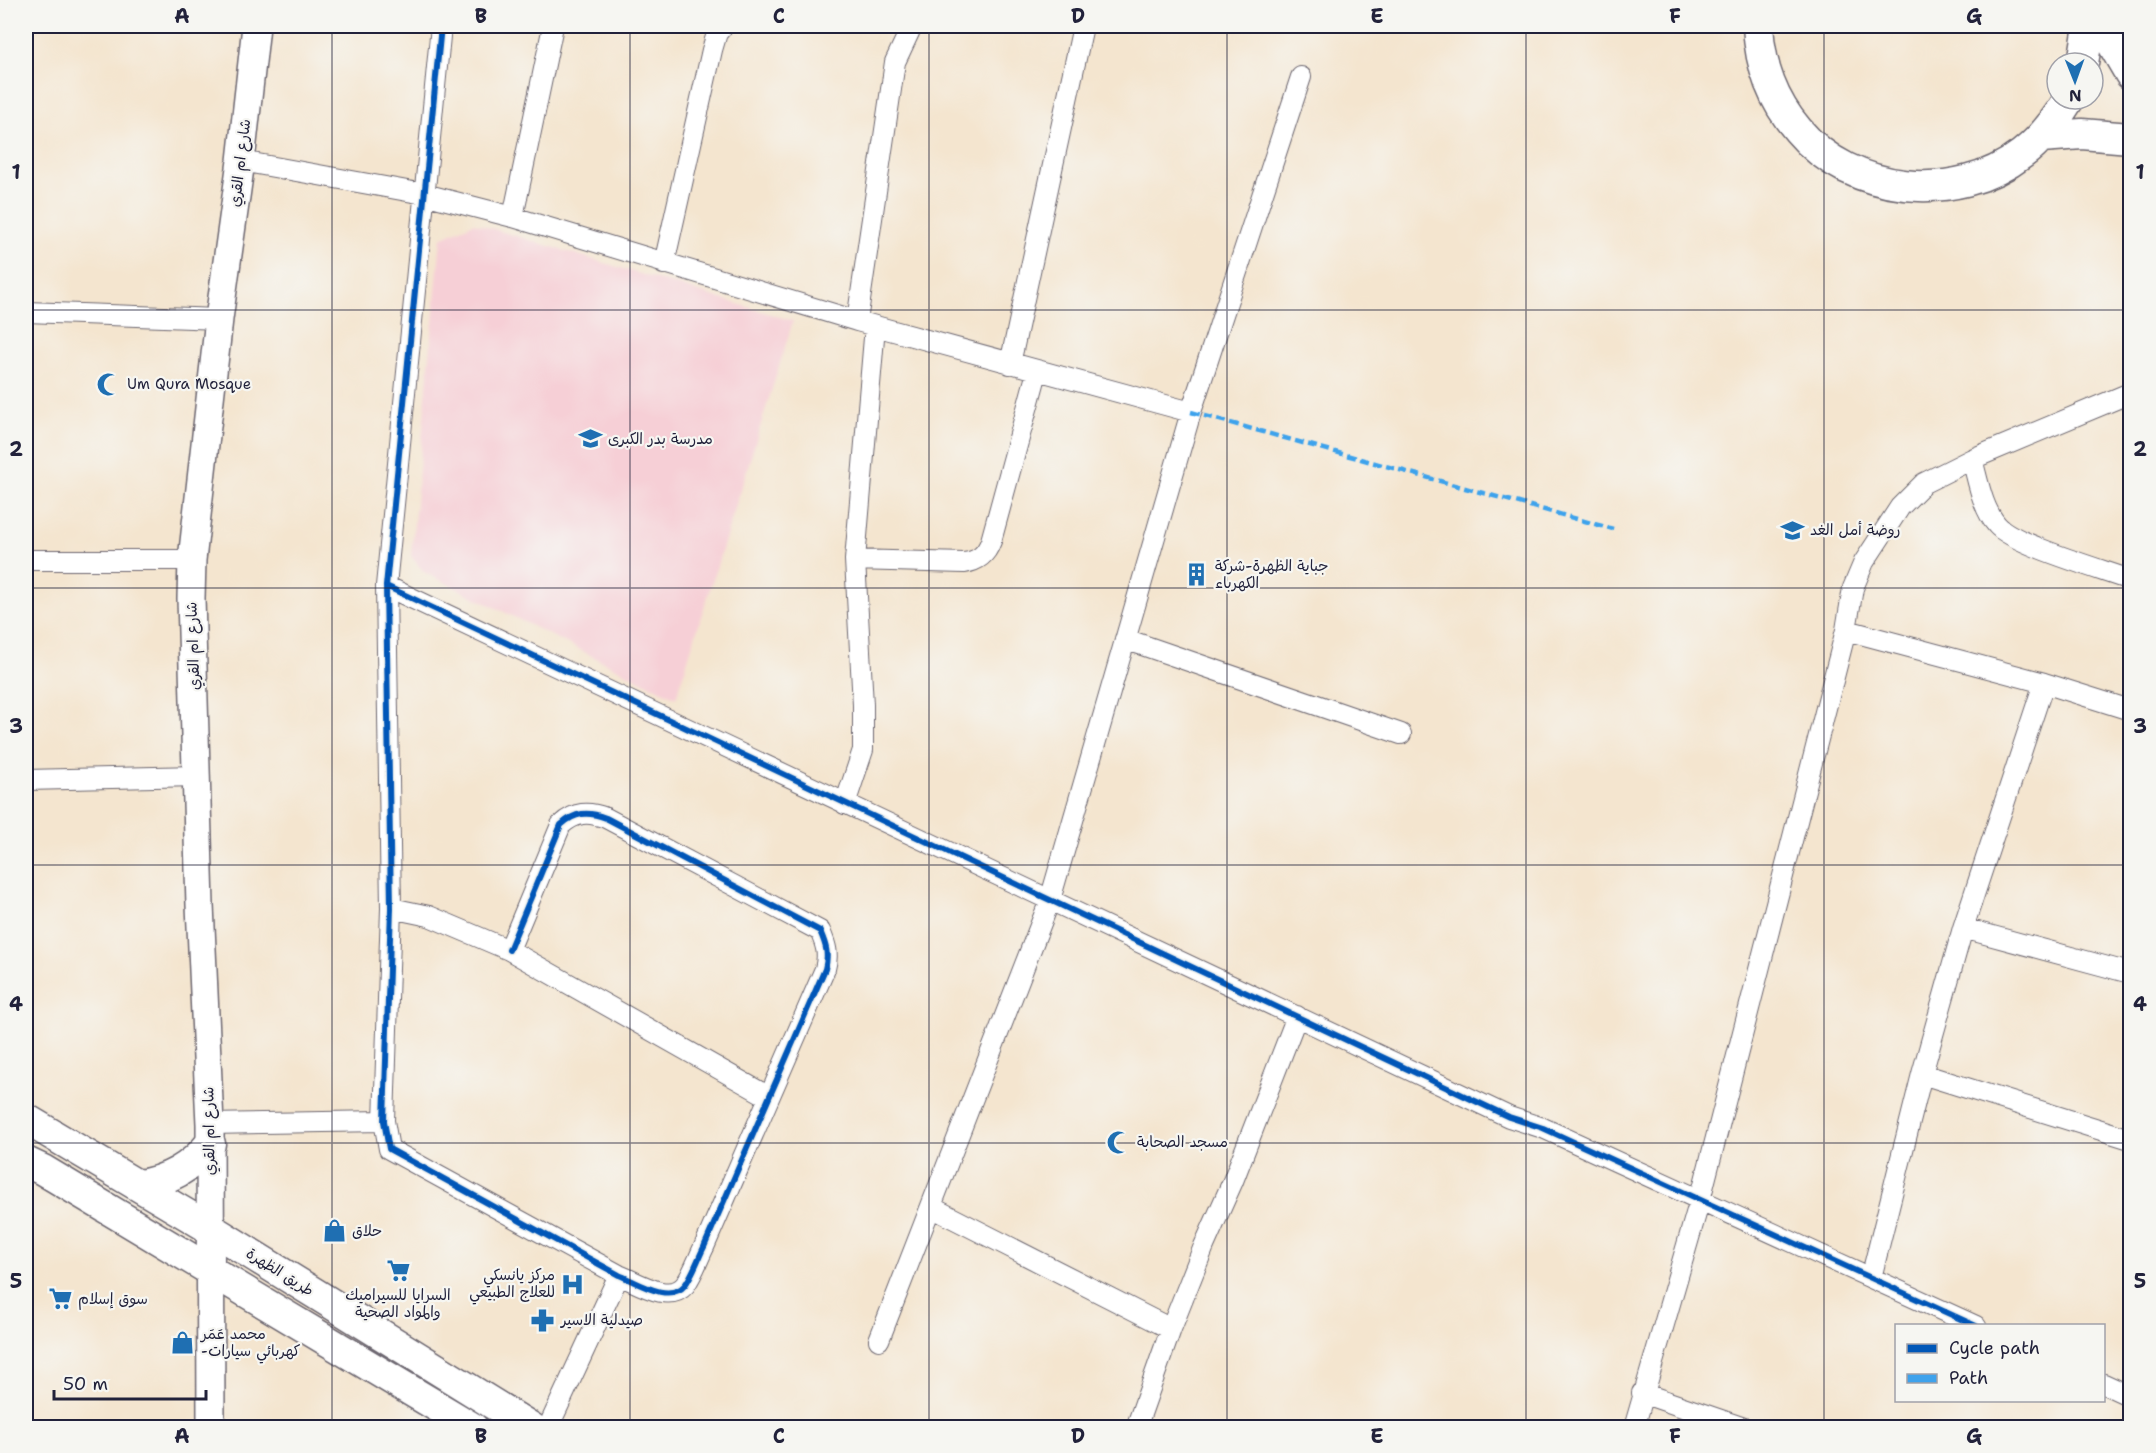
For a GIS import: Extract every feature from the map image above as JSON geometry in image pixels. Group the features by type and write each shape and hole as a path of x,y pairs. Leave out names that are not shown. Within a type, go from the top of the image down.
{"main road":[{"path":"1758,26 1759,48 1767,79 1780,106 1798,132 1822,153 1850,170 1881,182 1913,187 1945,186 1972,180 1997,170 2020,155 2041,137 2061,111"},
{"path":"2084,51 2089,26"},
{"path":"2102,26 2130,74"},
{"path":"2041,137 2082,134 2130,138"},
{"name":"طريق الظهرة","path":"26,1119 211,1229 532,1428"},
{"path":"138,1185 152,1183 179,1173 201,1155 210,1134"},
{"path":"26,1162 43,1170 473,1428"}],"street":[{"name":"شارع ام القري","path":"211,1428 210,1134 200,905 191,598 192,560 219,319 241,161 256,26"},
{"path":"441,26 386,586 391,908 384,1121 389,1149 619,1275 670,1294 684,1286 704,1246 825,969 828,957 826,944 820,931 606,818 586,813 571,817 561,825 509,950"},
{"path":"513,217 553,26"},
{"path":"664,264 712,50 717,33 723,26"},
{"path":"845,804 863,750 864,705 855,560 866,324 895,62 912,26"},
{"path":"1010,364 1083,26"},
{"path":"879,1340 1050,900 1191,412 1301,76"},
{"path":"241,161 424,194 513,217 866,324 1191,412"},
{"path":"26,312 219,319"},
{"path":"855,560 964,563 977,560 984,555 991,541 1037,372"},
{"path":"1634,1428 1642,1394 1701,1200 1846,630 1853,588 1864,562 1900,507 1924,483 1972,459 2130,393"},
{"path":"1972,459 1986,505 1997,525 2013,538 2130,580"},
{"path":"26,560 192,560"},
{"path":"386,586 1509,1117 1543,1128 1972,1324"},
{"path":"1846,630 2044,683 2130,710"},
{"path":"1125,639 1401,734"},
{"path":"1871,1278 1922,1074 1963,928 2044,683"},
{"path":"26,780 197,776"},
{"path":"391,908 429,916 509,950 769,1097"},
{"path":"1963,928 2130,972"},
{"path":"1137,1428 1171,1329 1233,1181 1297,1016"},
{"path":"1922,1074 2130,1139"},
{"path":"210,1134 384,1121"},
{"path":"931,1207 1171,1329"},
{"path":"548,1428 619,1275"},
{"path":"2105,1385 2130,1396"},
{"path":"1642,1394 1744,1428"}],"shaded area":[{"name":"مدرسة بدر الكبرى","path":"474,223 793,321 676,698 424,572 411,556 441,238"}],"marked path":[{"path":"1191,412 1613,529"}],"cycle path":[{"path":"441,26 386,586 391,908 384,1121 389,1149 619,1275 653,1290 662,1292 678,1290 685,1285 695,1266 825,969 826,950 820,931 606,818 593,814 582,814 571,817 561,825 509,950"},
{"path":"386,586 1509,1117 1543,1128 1972,1324"}],"place":[{"name":"Um Qura Mosque","path":"109,384"},
{"name":"مدرسة بدر الكبرى","path":"590,439"},
{"name":"روضة أمل الغد","path":"1792,530"},
{"name":"جباية الظهرة-شركة الكهرباء","path":"1197,575"},
{"name":"مسجد الصحابة","path":"1119,1142"},
{"name":"حلاق","path":"334,1231"},
{"name":"السرايا للسيراميك والمواد الصحية","path":"398,1271"},
{"name":"مركز يانسكي للعلاج الطبيعي","path":"573,1284"},
{"name":"سوق إسلام","path":"60,1299"},
{"name":"صيدلية الاسير","path":"543,1320"},
{"name":"محمد عَمَر -كهربائي سيارات","path":"183,1343"}]}
